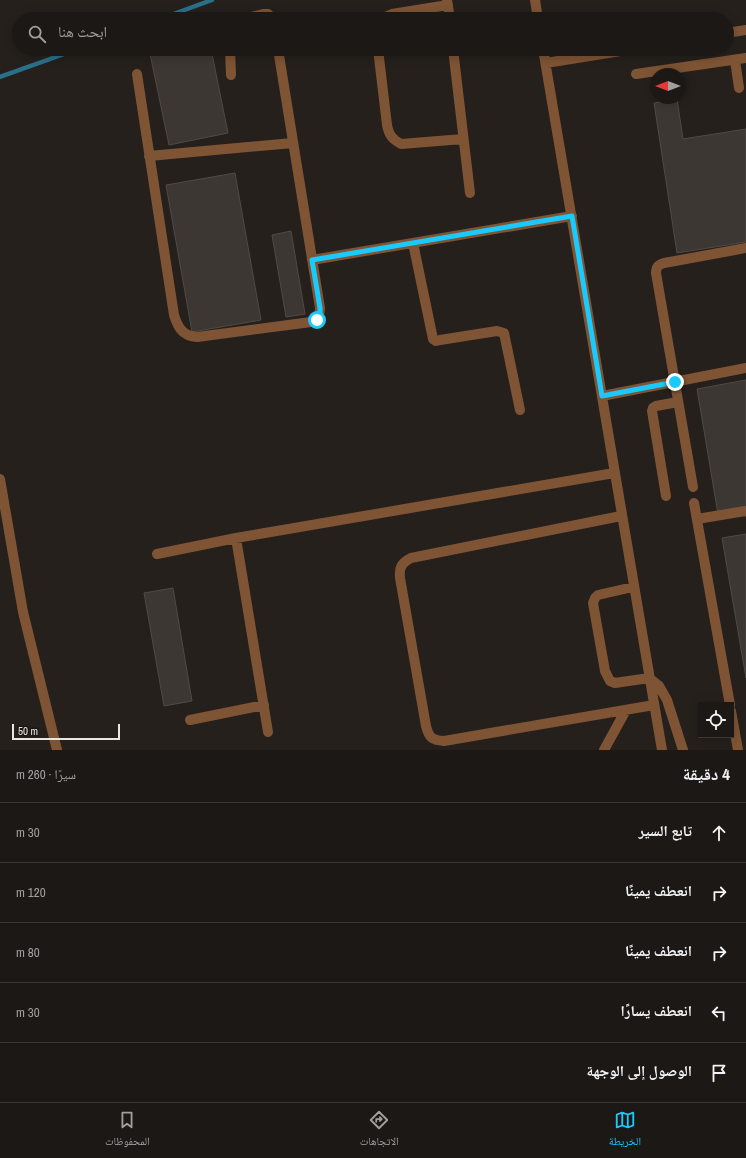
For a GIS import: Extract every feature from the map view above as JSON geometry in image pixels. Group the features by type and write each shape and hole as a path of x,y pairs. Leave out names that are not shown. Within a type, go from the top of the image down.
{"lane":[{"path":"535,0 537,12"},
{"path":"401,12 448,2 449,12"},
{"path":"734,33 746,30"},
{"path":"230,56 231,75"},
{"path":"137,74 176,324 181,331 188,336 197,337 311,322 317,320 320,314 279,56"},
{"path":"379,56 388,134 393,140 401,144 464,139"},
{"path":"454,56 470,193"},
{"path":"544,56 633,587 662,750"},
{"path":"546,63 590,56"},
{"path":"636,74 746,58"},
{"path":"735,60 739,88"},
{"path":"149,156 293,143"},
{"path":"312,260 572,216"},
{"path":"413,243 433,339 436,341 498,331 504,333 520,410"},
{"path":"693,488 656,268 659,264 746,248"},
{"path":"602,396 746,368"},
{"path":"666,496 652,411 656,406 678,402"},
{"path":"157,554 236,538 614,472"},
{"path":"0,479 23,612 57,750"},
{"path":"694,503 729,702"},
{"path":"697,519 745,511"},
{"path":"621,516 411,558 403,562 399,570 426,726 428,735 435,740 444,741 654,705"},
{"path":"236,538 268,732"},
{"path":"633,587 598,595 593,603 607,676 610,681 615,683 649,678 659,686 667,700 683,750"},
{"path":"190,720 264,705"},
{"path":"604,750 626,710"},
{"path":"734,728 738,750"}],"building":[{"path":"150,56 212,56 228,133 169,145"},
{"path":"654,104 678,104 683,139 746,129 746,242 677,253"},
{"path":"235,173 261,320 192,332 166,185"},
{"path":"291,231 305,314 286,317 272,235"},
{"path":"746,380 746,517 745,509 718,514 697,389"},
{"path":"746,534 746,678 722,538"},
{"path":"173,588 192,701 164,706 144,593"}],"waterway":[{"path":"179,12 212,0"},
{"path":"0,77 58,56"}],"route":[{"path":"317,320 320,314 320,308 312,260 572,216 602,396 675,382"}]}
